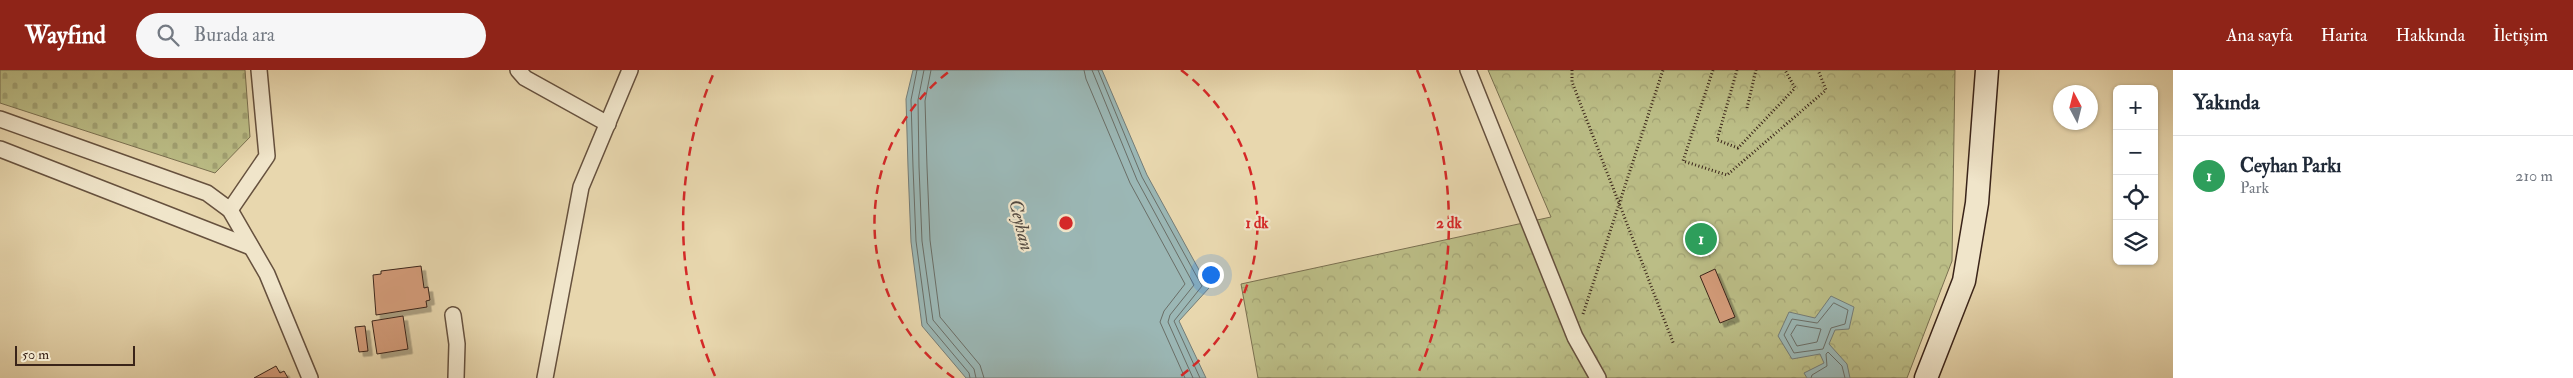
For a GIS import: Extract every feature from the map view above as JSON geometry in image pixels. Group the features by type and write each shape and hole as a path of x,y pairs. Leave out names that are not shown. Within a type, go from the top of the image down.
{"street":[{"path":"230,210 267,156 259,70"},
{"path":"518,70 525,78 608,124"},
{"path":"545,378 582,187 630,70"},
{"path":"1468,70 1575,337 1598,378"},
{"path":"1926,378 1964,281 1977,203 1987,70"},
{"path":"0,119 206,193 230,210 267,274 310,378"},
{"path":"0,150 251,247"},
{"path":"452,315 457,344 456,378"}],"path":[{"path":"1572,70 1572,82 1674,345"},
{"path":"1575,337 1663,70"},
{"path":"1713,70 1683,161 1727,175 1826,90 1818,70"},
{"path":"1737,70 1717,140 1738,148 1796,88 1785,70"},
{"path":"1747,108 1756,70"}],"green space":[{"path":"0,70 245,70 250,137 215,173 0,103"},
{"path":"1488,70 1955,70 1952,261 1907,378 1258,378 1241,284 1551,217"}],"water":[{"name":"Ceyhan","path":"913,70 1102,70 1147,175 1209,288 1179,321 1206,378 966,378 922,326 911,242 908,167 906,99"},
{"path":"1831,296 1854,307 1849,329 1835,330 1829,344 1847,364 1850,378 1807,378 1804,373 1824,363 1820,354 1792,359 1778,336 1789,312 1815,318"}],"building":[{"path":"421,266 424,288 428,287 430,300 426,301 427,307 376,315 373,275 381,274 381,271"},
{"path":"1715,269 1735,317 1720,323 1700,276"},
{"path":"403,316 408,349 377,354 372,321"},
{"path":"365,326 368,351 359,352 355,327"},
{"path":"276,366 280,373 284,371 288,378 254,378"}],"place":[{"name":"Ceyhan Parkı","path":"1701,239"}]}
